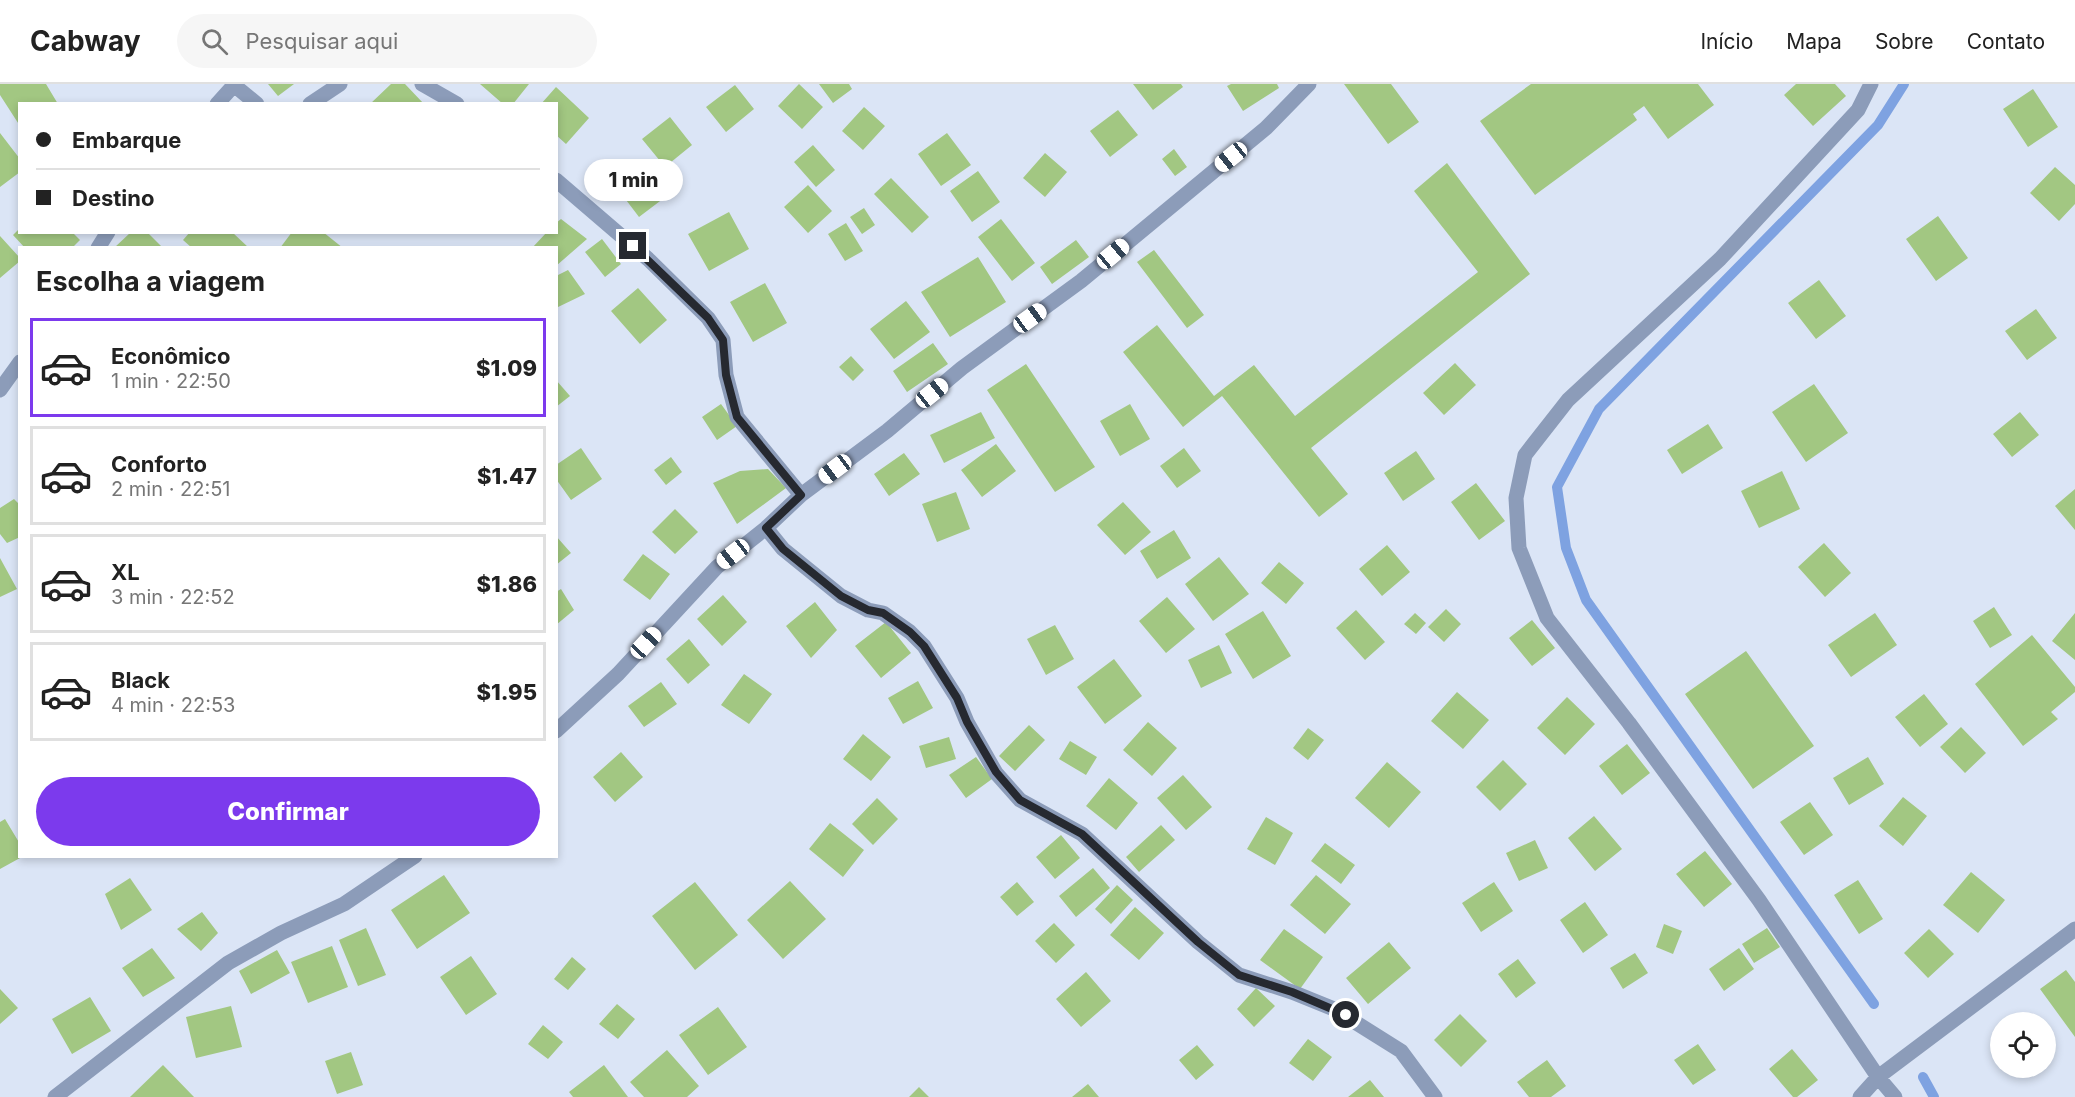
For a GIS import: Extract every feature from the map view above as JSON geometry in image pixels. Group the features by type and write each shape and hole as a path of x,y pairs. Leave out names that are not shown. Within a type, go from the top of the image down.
{"street":[{"path":"313,102 340,84"},
{"path":"422,84 454,102"},
{"path":"558,729 618,674 717,567 766,528 801,495 886,431 962,368 1081,281 1266,128 1309,84"},
{"path":"1871,84 1858,110 1720,260 1568,400 1525,455 1516,498 1519,548 1547,618 1629,723 1760,900 1878,1077 1895,1097"},
{"path":"219,102 235,85 255,102"},
{"path":"558,182 648,259 708,318 723,340 726,375 737,417 801,495"},
{"path":"0,390 18,365"},
{"path":"766,528 783,549 841,596 868,610 883,613 910,632 924,646 957,698 967,722 996,772 1020,800 1082,834 1198,942 1239,975 1292,992 1334,1009 1401,1052 1435,1097"},
{"path":"55,1097 228,963 281,933 344,904 413,858"},
{"path":"1860,1097 1878,1077 2075,929"}],"building":[{"path":"0,84 46,84 57,102 18,102 18,123 0,95"},
{"path":"268,84 294,84 278,96"},
{"path":"391,84 405,84 422,102 372,102"},
{"path":"480,84 529,84 515,102 501,102"},
{"path":"799,84 823,107 802,129 778,106"},
{"path":"819,84 849,84 852,89 833,103"},
{"path":"1133,84 1181,84 1183,87 1153,110"},
{"path":"1231,84 1277,84 1279,88 1243,111 1227,86"},
{"path":"1344,84 1391,84 1419,122 1388,144"},
{"path":"1531,84 1698,84 1714,105 1668,139 1644,106 1633,114 1637,120 1535,195 1480,121"},
{"path":"1796,84 1835,84 1846,96 1813,126 1784,95"},
{"path":"735,85 754,109 726,132 706,107"},
{"path":"556,87 589,118 566,144 558,137 558,102 543,102"},
{"path":"2033,89 2058,127 2028,147 2003,109"},
{"path":"864,107 885,126 863,150 842,131"},
{"path":"1118,110 1138,135 1110,157 1090,131"},
{"path":"670,117 692,145 665,167 642,139"},
{"path":"0,133 18,156 18,174 0,187"},
{"path":"947,133 971,165 941,186 918,154"},
{"path":"813,145 835,170 816,187 794,162"},
{"path":"1174,149 1187,167 1175,176 1162,159"},
{"path":"1045,153 1067,172 1045,197 1023,178"},
{"path":"649,163 672,192 639,217 617,188"},
{"path":"1447,163 1530,274 1311,448 1348,494 1319,517 1222,396 1183,427 1123,352 1157,325 1214,396 1254,365 1295,416 1478,272 1414,191"},
{"path":"2055,167 2075,185 2075,204 2059,221 2030,193"},
{"path":"978,171 1000,202 972,222 950,191"},
{"path":"891,178 929,217 912,233 874,194"},
{"path":"808,185 832,211 808,233 784,207"},
{"path":"864,208 875,225 862,234 850,217"},
{"path":"729,212 749,249 709,271 688,234"},
{"path":"1938,216 1968,258 1936,281 1906,239"},
{"path":"561,219 587,239 558,264 558,246 534,246 545,234 558,234 558,221"},
{"path":"1001,219 1035,263 1012,281 978,237"},
{"path":"846,223 863,251 845,261 828,234"},
{"path":"18,230 18,234 74,234 80,240 74,246 23,246 13,235"},
{"path":"129,234 149,234 161,246 116,246"},
{"path":"188,234 234,234 247,246 190,246 183,240"},
{"path":"290,234 326,234 340,246 282,246"},
{"path":"0,236 18,256 18,263 0,278"},
{"path":"602,239 621,264 605,277 585,252"},
{"path":"1076,240 1089,257 1052,284 1040,267"},
{"path":"1154,250 1204,315 1187,328 1137,262"},
{"path":"978,257 1006,302 950,337 921,292"},
{"path":"568,270 585,294 558,307 558,275"},
{"path":"1819,280 1846,316 1816,339 1788,303"},
{"path":"765,283 787,323 753,342 730,302"},
{"path":"638,288 667,320 640,344 611,311"},
{"path":"906,301 930,332 894,359 870,329"},
{"path":"2036,309 2057,338 2027,360 2005,331"},
{"path":"933,343 948,364 907,392 893,371"},
{"path":"851,356 864,370 853,381 839,367"},
{"path":"1455,363 1476,385 1444,415 1423,393"},
{"path":"1026,364 1095,467 1055,492 987,390"},
{"path":"558,382 570,396 558,405"},
{"path":"1814,384 1848,433 1806,462 1772,412"},
{"path":"721,404 737,426 717,440 702,417"},
{"path":"1130,404 1150,439 1120,456 1100,421"},
{"path":"981,412 995,438 944,463 930,435"},
{"path":"2020,412 2039,435 2012,457 1993,434"},
{"path":"1708,424 1723,448 1682,474 1667,450"},
{"path":"996,444 1016,471 982,497 961,470"},
{"path":"581,448 602,479 571,500 558,482 558,464"},
{"path":"1184,448 1201,471 1177,488 1160,466"},
{"path":"1416,451 1435,479 1403,501 1384,473"},
{"path":"904,453 920,474 889,496 874,474"},
{"path":"671,457 682,472 666,485 654,470"},
{"path":"768,469 786,488 737,524 713,483 740,471"},
{"path":"1782,471 1800,509 1759,528 1741,491"},
{"path":"1476,483 1505,521 1479,540 1451,502"},
{"path":"2075,489 2075,530 2055,506"},
{"path":"956,492 970,529 937,542 922,504"},
{"path":"14,499 18,503 18,538 7,543 0,534 0,508"},
{"path":"1123,502 1151,532 1125,555 1097,525"},
{"path":"675,509 698,532 675,554 652,532"},
{"path":"1174,530 1191,558 1157,579 1140,551"},
{"path":"558,538 571,553 558,563"},
{"path":"1824,543 1851,573 1825,597 1798,567"},
{"path":"1387,545 1410,572 1382,596 1359,569"},
{"path":"643,554 670,574 650,600 623,580"},
{"path":"1219,557 1249,594 1213,621 1185,584"},
{"path":"0,558 17,589 0,597"},
{"path":"1279,562 1304,583 1286,604 1261,583"},
{"path":"561,589 574,610 558,623 558,591"},
{"path":"723,595 747,622 722,646 697,619"},
{"path":"1167,597 1195,629 1166,653 1139,621"},
{"path":"815,602 837,630 811,658 786,626"},
{"path":"1994,607 2012,635 1990,648 1973,621"},
{"path":"1446,609 1461,624 1444,642 1428,627"},
{"path":"1356,610 1385,642 1365,660 1336,628"},
{"path":"1263,611 1291,656 1253,679 1225,634"},
{"path":"1415,613 1426,623 1416,634 1404,624"},
{"path":"1875,613 1897,645 1851,677 1828,645"},
{"path":"2075,613 2075,660 2052,641"},
{"path":"1532,620 1555,648 1532,666 1509,638"},
{"path":"886,622 911,653 881,678 855,646"},
{"path":"1055,625 1074,659 1046,675 1027,639"},
{"path":"2032,635 2075,687 2075,692 2051,712 2058,719 2023,746 1975,684"},
{"path":"689,639 710,665 688,684 666,659"},
{"path":"1219,645 1232,673 1201,688 1188,660"},
{"path":"1746,651 1814,746 1753,789 1685,694"},
{"path":"1114,659 1142,696 1105,724 1077,687"},
{"path":"744,674 772,694 749,724 721,705"},
{"path":"918,681 933,708 903,724 888,698"},
{"path":"661,682 677,704 644,727 628,706"},
{"path":"1457,692 1489,720 1463,749 1431,721"},
{"path":"1924,694 1948,724 1920,747 1895,717"},
{"path":"1567,697 1595,724 1565,755 1537,728"},
{"path":"1148,722 1177,748 1152,776 1123,750"},
{"path":"1029,725 1045,740 1015,771 999,756"},
{"path":"1961,727 1986,753 1965,773 1940,747"},
{"path":"1308,728 1324,740 1308,760 1293,748"},
{"path":"863,734 891,757 871,781 843,759"},
{"path":"949,737 956,759 926,768 919,746"},
{"path":"1070,741 1097,757 1086,775 1059,759"},
{"path":"1627,744 1650,773 1622,795 1599,766"},
{"path":"621,752 643,777 615,802 593,777"},
{"path":"976,757 992,779 966,798 949,775"},
{"path":"1868,757 1884,784 1849,805 1833,778"},
{"path":"1503,760 1527,784 1500,811 1476,787"},
{"path":"1387,762 1421,792 1389,828 1355,798"},
{"path":"1183,775 1212,807 1186,830 1157,798"},
{"path":"1109,778 1138,803 1116,830 1086,806"},
{"path":"1903,797 1927,816 1903,846 1879,826"},
{"path":"877,798 898,819 873,845 852,824"},
{"path":"1810,802 1833,835 1804,855 1780,822"},
{"path":"1594,816 1622,849 1595,871 1568,838"},
{"path":"1266,817 1293,833 1275,865 1247,849"},
{"path":"5,819 18,841 18,858 20,858 0,869 0,822"},
{"path":"830,823 864,850 843,877 809,849"},
{"path":"1161,825 1175,840 1139,872 1126,857"},
{"path":"1061,835 1080,858 1055,879 1036,857"},
{"path":"1535,840 1548,868 1519,881 1506,853"},
{"path":"1325,843 1355,865 1341,884 1311,861"},
{"path":"1705,851 1732,884 1704,907 1676,874"},
{"path":"1093,868 1110,888 1076,917 1059,896"},
{"path":"1971,872 2005,900 1978,933 1943,905"},
{"path":"444,875 470,913 417,949 391,910"},
{"path":"1316,875 1351,904 1325,934 1290,905"},
{"path":"130,878 152,910 121,930 105,894"},
{"path":"1858,880 1883,919 1859,934 1834,895"},
{"path":"790,881 826,919 783,959 747,920"},
{"path":"695,882 738,935 695,970 652,916"},
{"path":"1017,882 1034,902 1017,916 1000,897"},
{"path":"1494,882 1513,911 1481,932 1462,903"},
{"path":"1117,885 1133,900 1111,924 1095,909"},
{"path":"1585,902 1608,935 1583,953 1560,920"},
{"path":"1135,907 1164,933 1139,960 1110,935"},
{"path":"202,912 218,933 201,951 177,929"},
{"path":"1054,923 1075,945 1056,963 1035,941"},
{"path":"1664,924 1682,931 1673,954 1656,947"},
{"path":"366,928 386,975 358,986 339,940"},
{"path":"1767,928 1780,947 1754,963 1742,944"},
{"path":"1284,929 1323,957 1300,989 1260,960"},
{"path":"1929,929 1954,954 1928,978 1904,953"},
{"path":"1389,942 1411,968 1368,1004 1346,978"},
{"path":"332,946 348,987 308,1003 291,962"},
{"path":"152,948 175,978 143,997 122,968"},
{"path":"1739,948 1754,969 1724,991 1709,969"},
{"path":"277,950 290,973 251,994 239,971"},
{"path":"1635,953 1648,973 1623,989 1610,968"},
{"path":"471,956 497,994 466,1015 440,977"},
{"path":"572,957 586,969 568,990 554,979"},
{"path":"1518,959 1536,983 1516,998 1498,974"},
{"path":"2066,970 2075,982 2075,1037 2040,989"},
{"path":"1086,972 1111,1001 1081,1027 1056,999"},
{"path":"1256,988 1275,1006 1254,1027 1237,1009"},
{"path":"0,989 18,1008 0,1024"},
{"path":"90,997 111,1031 72,1054 52,1019"},
{"path":"617,1004 635,1019 618,1039 599,1024"},
{"path":"231,1006 242,1047 196,1058 186,1017"},
{"path":"718,1007 747,1047 708,1075 679,1035"},
{"path":"1460,1014 1487,1041 1461,1067 1434,1040"},
{"path":"543,1025 563,1042 548,1059 528,1044"},
{"path":"1308,1039 1332,1057 1313,1081 1289,1063"},
{"path":"1698,1044 1716,1070 1693,1085 1674,1060"},
{"path":"1197,1045 1214,1065 1196,1080 1179,1060"},
{"path":"1792,1049 1818,1080 1797,1097 1793,1097 1769,1069"},
{"path":"667,1050 699,1086 687,1097 644,1097 630,1082"},
{"path":"351,1052 363,1085 337,1094 325,1061"},
{"path":"1547,1060 1566,1086 1551,1097 1529,1097 1517,1082"},
{"path":"163,1065 194,1097 130,1097"},
{"path":"604,1065 628,1097 573,1097 569,1092"},
{"path":"1370,1080 1384,1097 1348,1097"},
{"path":"1088,1084 1099,1097 1072,1097"},
{"path":"919,1087 929,1097 909,1097"}],"waterway":[{"path":"1874,1004 1586,600 1566,548 1557,487 1599,409 1878,125 1904,84"},
{"path":"1923,1077 1934,1097"}],"route":[{"path":"633,246 708,318 723,340 726,375 737,417 801,495 766,528 783,549 841,596 868,610 883,613 910,632 924,646 957,698 967,722 996,772 1020,800 1049,818 1082,834 1129,875 1198,942 1239,975 1292,992 1346,1015"}]}
